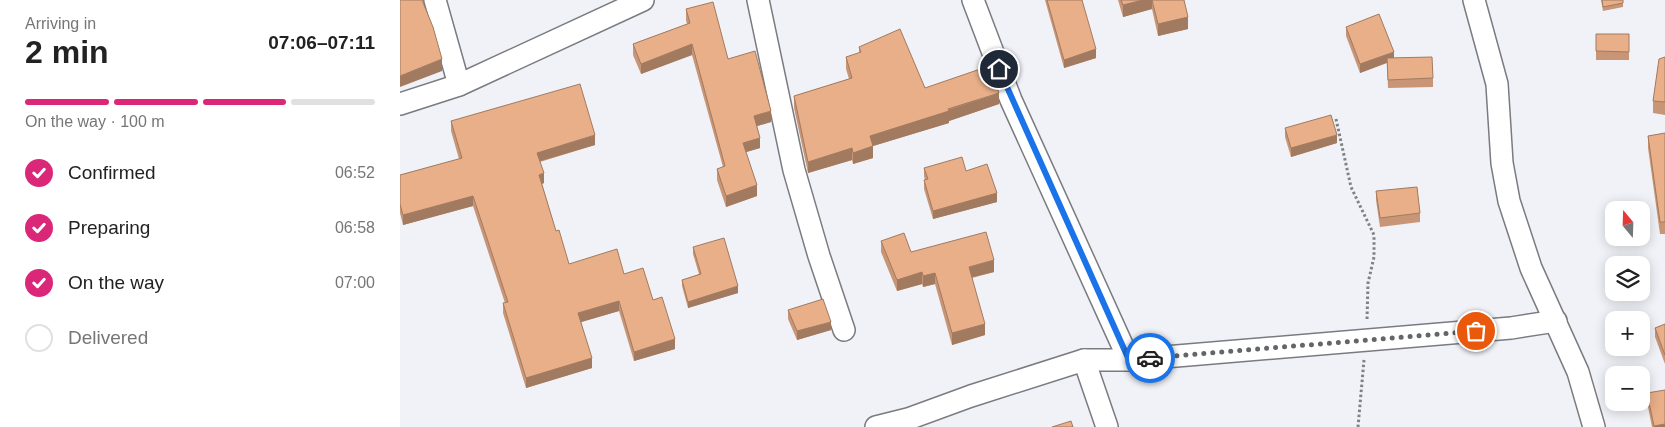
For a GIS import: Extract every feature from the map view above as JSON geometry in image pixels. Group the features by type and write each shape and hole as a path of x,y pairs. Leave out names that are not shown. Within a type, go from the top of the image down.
{"street":[{"path":"436,0 459,85"},
{"path":"400,104 459,85 643,0"},
{"path":"758,0 794,170 819,256 844,330"},
{"path":"973,0 1011,100 1129,360"},
{"path":"1474,0 1497,84 1502,163 1509,201 1531,268 1578,372 1594,427"},
{"path":"876,427 908,419 971,396 1084,360 1129,360 1511,328 1556,321"},
{"path":"1084,360 1107,427"}],"path":[{"path":"1336,118 1351,187 1374,235 1374,256 1368,283 1367,340 1358,427"}],"building":[{"path":"400,0 422,0 433,27 442,59 400,76"},
{"path":"1047,0 1082,0 1096,49 1064,60"},
{"path":"1121,0 1143,0 1123,5"},
{"path":"1152,0 1184,0 1188,17 1158,24"},
{"path":"1602,0 1623,0 1623,3 1603,7"},
{"path":"713,2 728,59 755,51 771,111 754,116 760,138 743,143 757,185 726,196 717,169 725,166 692,44 641,64 633,44 690,23 686,9"},
{"path":"1379,14 1394,52 1360,64 1346,27"},
{"path":"900,29 925,88 989,66 999,93 870,136 873,146 853,153 852,148 808,162 794,96 852,78 846,57 861,52 859,47"},
{"path":"1596,34 1629,34 1629,52 1596,51"},
{"path":"1432,57 1433,78 1388,80 1387,58"},
{"path":"1665,57 1665,102 1653,101 1659,59"},
{"path":"580,84 595,135 537,153 544,173 539,175 556,231 559,230 569,264 617,249 624,274 643,268 653,300 662,297 675,339 634,352 619,301 578,313 592,358 526,378 503,303 508,302 473,196 403,215 400,204 400,175 462,158 451,121"},
{"path":"1331,115 1337,135 1291,148 1285,128"},
{"path":"1665,133 1665,222 1660,222 1648,136"},
{"path":"962,157 966,171 987,164 997,193 933,211 924,180 928,179 924,168"},
{"path":"1417,187 1420,213 1380,218 1376,191"},
{"path":"986,232 994,260 969,267 985,324 952,333 935,273 923,276 922,272 897,280 881,241 904,233 911,252"},
{"path":"724,238 738,286 688,302 682,280 701,274 693,247"},
{"path":"823,299 831,322 797,331 788,310"},
{"path":"1665,324 1665,355 1655,328"},
{"path":"1665,390 1665,424 1654,426 1650,407 1650,392"},
{"path":"1071,421 1073,427 1052,427"}],"way so far":[{"path":"1150,358 1476,331"}],"route":[{"path":"999,69 1011,100 1129,360 1150,358"}]}
